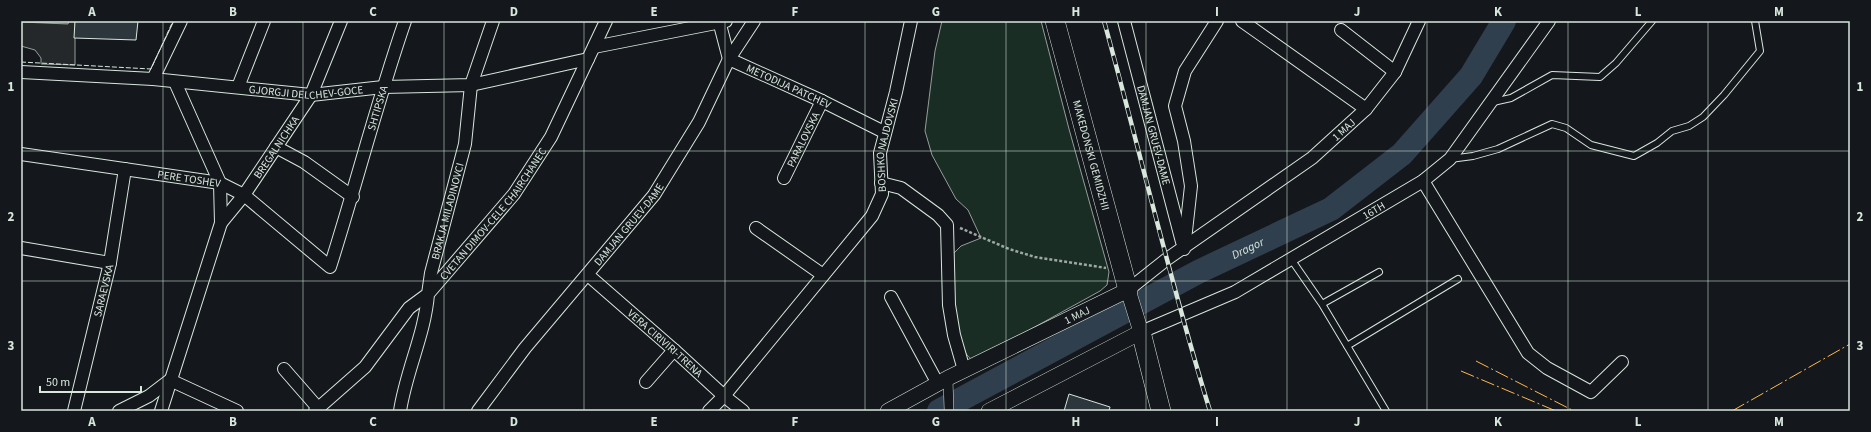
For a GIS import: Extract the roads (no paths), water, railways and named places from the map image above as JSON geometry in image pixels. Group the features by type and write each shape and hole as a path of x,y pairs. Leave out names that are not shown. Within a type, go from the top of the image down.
{"main road":[{"name":"MAKEDONSKI GEMIDZHII","path":"1055,21 1128,290"},
{"path":"1141,332 1161,411"}],"street":[{"path":"153,79 181,21"},
{"path":"238,87 264,21"},
{"name":"BREGALNICHKA","path":"221,223 244,196 311,95 341,21"},
{"name":"SHTIPSKA","path":"330,267 353,197 383,87 404,21"},
{"name":"BRAKJA MILADINOVCI","path":"428,294 430,273 465,144 472,85 493,21"},
{"name":"CVETAN DIMOV-CELE CHAIRCHANEC","path":"428,294 514,194 552,137 606,21"},
{"name":"DAMJAN GRUEV-DAME","path":"478,411 525,348 654,195 699,122 729,59 754,21"},
{"name":"BOSHKO NAJDOVSKI","path":"709,411 724,396 872,216 882,194 880,153 884,132 896,92 911,21"},
{"name":"DAMJAN GRUEV-DAME","path":"1124,21 1184,249"},
{"path":"1184,249 1191,186 1184,141 1175,106 1185,71 1217,21"},
{"name":"1 MAJ","path":"1242,21 1366,109"},
{"name":"1 MAJ","path":"888,411 945,384 964,370 1128,290 1312,158 1366,109 1395,72 1419,21"},
{"name":"16TH","path":"1141,332 1235,292 1423,181 1450,159 1549,21"},
{"path":"594,47 722,22 729,59"},
{"path":"1341,30 1395,72"},
{"name":"GJORGJI DELCHEV-GOCE","path":"21,72 47,69 311,95 383,87 472,85 588,59"},
{"name":"METODIJA PATCHEV","path":"729,59 822,101 884,132"},
{"name":"BREGALNICHKA","path":"160,411 221,223 220,183 175,82"},
{"name":"PARALOVSKA","path":"784,178 822,101"},
{"path":"276,147 304,162 353,197"},
{"name":"PERE TOSHEV","path":"21,154 220,183 244,196 330,267"},
{"name":"SARAEVSKA","path":"74,411 110,263 125,169"},
{"path":"1423,181 1528,353 1547,368 1591,392 1622,362"},
{"path":"881,183 901,188 945,222 948,230 949,305 954,335 964,370"},
{"path":"756,228 823,275"},
{"path":"21,248 110,263"},
{"name":"VERA CIRIVIRI-TRENA","path":"588,275 724,396 743,411"},
{"path":"989,411 1141,332 1128,290"},
{"path":"284,369 317,409 365,366 409,308 428,294"},
{"path":"400,411 408,376 427,311 428,294"},
{"path":"891,297 945,384 949,411"},
{"path":"646,382 674,350"},
{"path":"119,411 149,396 170,380 237,411"},
{"path":"149,396 160,411"}],"lane":[{"path":"1491,102 1511,98 1552,75 1600,77 1616,63 1652,21"},
{"path":"1450,159 1473,156 1498,149 1552,124 1566,128 1591,145 1634,156 1657,143 1672,131 1689,126 1703,117 1724,96 1760,52 1755,21"},
{"path":"1291,259 1322,304 1386,411"},
{"path":"1322,304 1379,272"},
{"path":"1347,346 1458,279"}],"waterway":[{"name":"Dragor","path":"939,411 1198,272 1331,209 1402,154 1471,76 1504,21"}],"railway":[{"path":"1104,21 1168,265 1210,411"}]}
